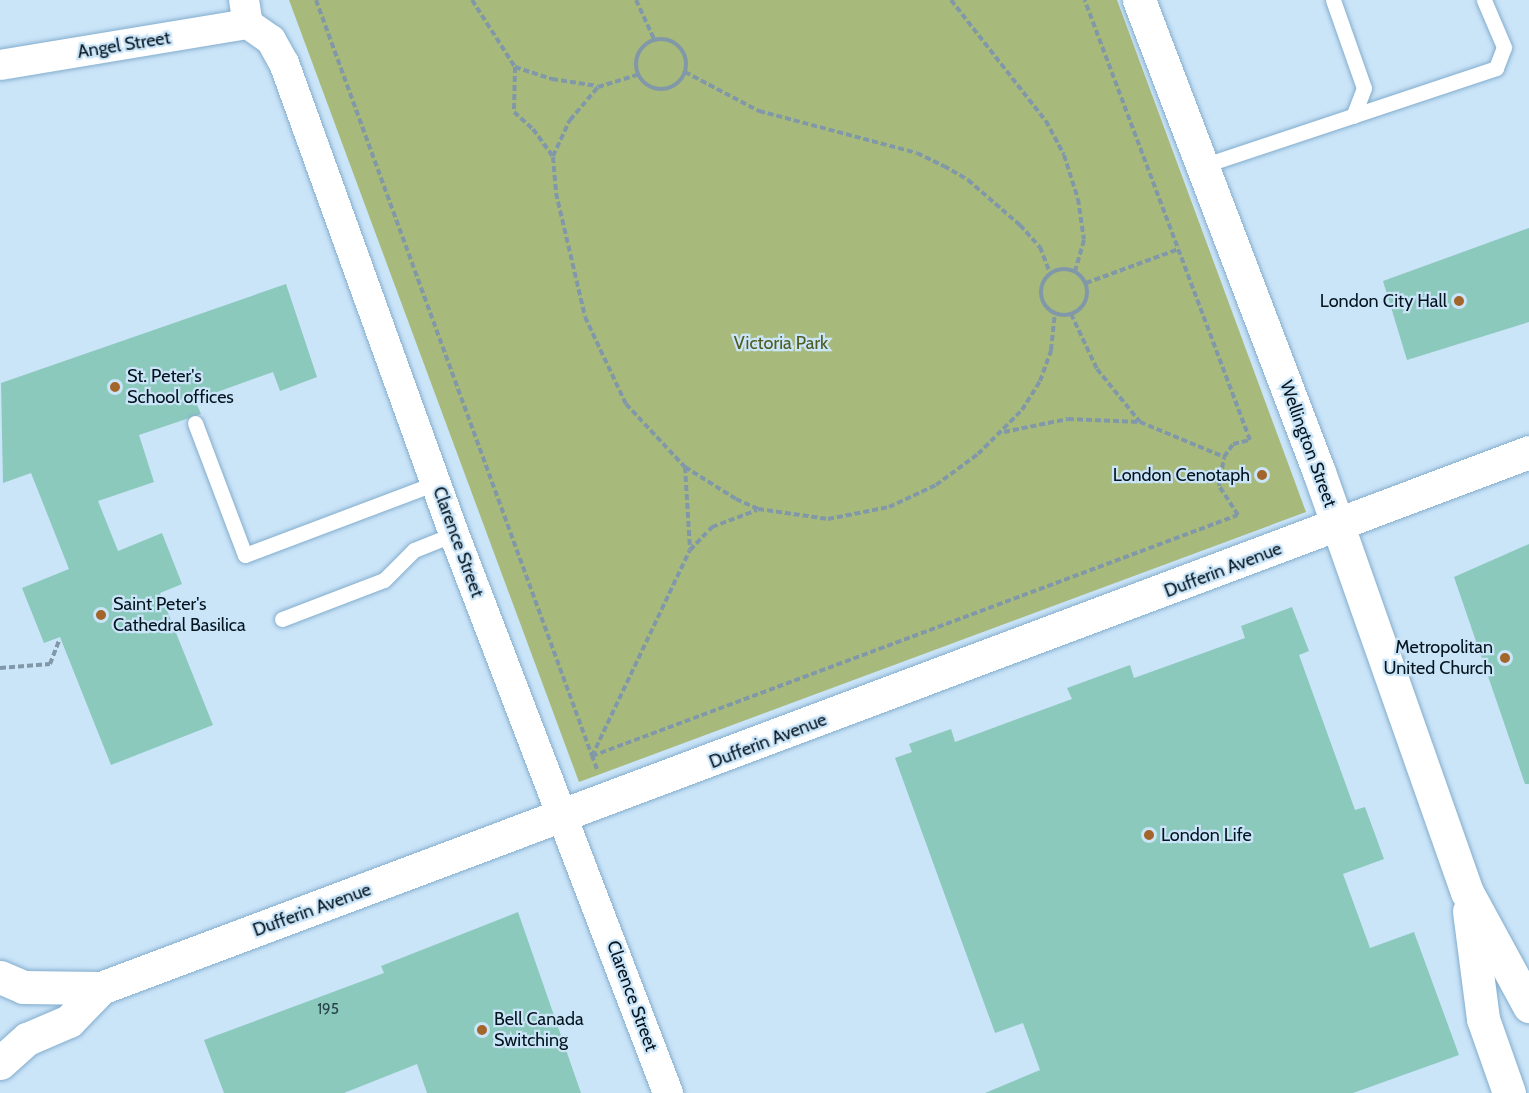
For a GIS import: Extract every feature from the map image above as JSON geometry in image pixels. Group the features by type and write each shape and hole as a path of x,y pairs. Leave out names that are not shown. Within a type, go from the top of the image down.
{"street":[{"name":"Wellington Street","path":"1144,4 1202,166 1338,527 1467,892 1529,1006"},
{"name":"Angel Street","path":"0,65 246,12"},
{"name":"Clarence Street","path":"246,12 271,39 285,63 454,534 668,1093"},
{"name":"Dufferin Avenue","path":"0,977 23,987 101,988 563,818 1338,527 1529,452"},
{"name":"Wellington Street","path":"1467,892 1483,1018 1509,1093"},
{"path":"0,1063 27,1039 69,1021 101,988"}],"lane":[{"path":"1333,0 1364,88 1353,116"},
{"path":"1202,166 1496,68 1504,47 1484,0"},
{"path":"195,423 245,555 436,483"},
{"path":"282,619 384,579 414,550 454,534"}],"path":[{"path":"316,0 598,773"},
{"path":"472,0 515,67 514,112 533,129 553,157"},
{"path":"636,0 654,39"},
{"path":"951,0 1046,121 1064,155 1078,199 1084,240 1075,271"},
{"path":"592,756 1238,515 1219,486 1224,457 1233,444 1250,440 1085,0"},
{"path":"654,39 671,40 682,50 685,72 675,85 663,89 648,86 637,75 635,60 640,48 654,39"},
{"path":"515,67 552,79 598,87 637,75"},
{"path":"685,72 711,82 730,98 759,111 917,153 944,166 968,180 1020,225 1041,248 1050,273"},
{"path":"598,87 570,120 553,157 556,193 594,341 626,404 685,467 758,509 828,519 889,507 936,485 1003,432 1041,381 1051,350 1055,314 1041,298 1041,289 1050,273 1059,269 1075,271 1086,283"},
{"path":"1086,283 1179,249"},
{"path":"1055,314 1071,314 1083,305 1086,283"},
{"path":"1071,314 1097,369 1140,422"},
{"path":"1003,432 1068,419 1140,422 1224,457"},
{"path":"685,467 690,550"},
{"path":"592,756 690,550 712,527 758,509"},
{"path":"0,668 50,664 59,641"}],"green space":[{"name":"Victoria Park","path":"289,0 1117,0 1306,512 579,782"}],"building":[{"name":"London City Hall","path":"1529,228 1529,322 1407,360 1383,281"},
{"path":"286,284 317,377 280,391 273,372 195,400 201,414 139,435 154,482 98,501 118,551 162,533 182,584 160,593 213,725 111,765 60,637 44,643 22,588 69,569 31,473 3,483 1,383"},
{"name":"Metropolitan United Church","path":"1529,544 1529,784 1525,784 1454,577"},
{"name":"London Life","path":"1292,607 1309,651 1299,655 1355,810 1365,807 1384,859 1343,874 1370,948 1414,932 1459,1055 1353,1093 985,1093 1040,1070 1023,1023 995,1033 895,758 912,752 909,744 951,729 955,742 1072,699 1067,688 1130,665 1134,678 1245,638 1241,626"},
{"path":"518,912 581,1093 427,1093 417,1064 344,1093 224,1093 204,1040 384,973 381,966"}],"place":[{"name":"London City Hall","path":"1459,301"},
{"name":"St. Peter's School offices","path":"115,387"},
{"name":"London Cenotaph","path":"1262,475"},
{"name":"Saint Peter's Cathedral Basilica","path":"101,615"},
{"name":"Metropolitan United Church","path":"1505,658"},
{"name":"London Life","path":"1149,835"},
{"name":"Bell Canada Switching","path":"482,1030"}]}
